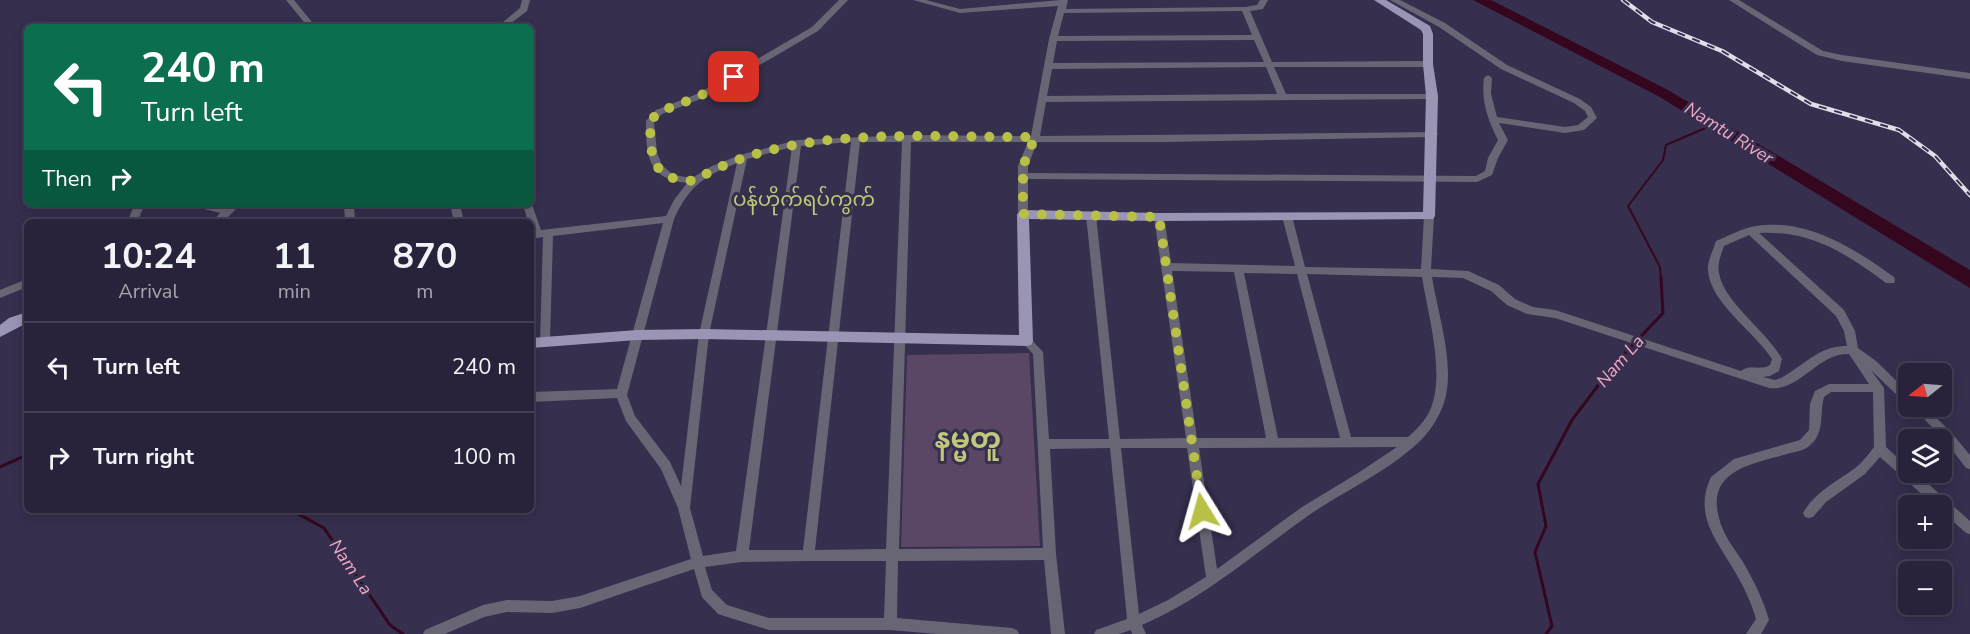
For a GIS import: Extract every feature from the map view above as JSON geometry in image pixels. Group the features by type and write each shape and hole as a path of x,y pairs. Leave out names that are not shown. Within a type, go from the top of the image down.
{"main road":[{"path":"538,342 637,335 704,334 1026,341 1023,214 1159,217 1429,216 1433,134 1428,34 1426,28 1379,0"},
{"path":"0,332 24,318"}],"street":[{"path":"290,0 310,24"},
{"path":"505,24 524,9 526,0"},
{"path":"694,181 669,177 659,169 653,159 650,121 659,112 700,96 815,29 844,0"},
{"path":"917,0 960,11 1062,5 1245,9 1260,6 1264,0"},
{"path":"1394,0 1442,25 1504,67 1577,101 1588,109 1593,118 1581,128 1565,130 1492,119"},
{"path":"1733,0 1820,53 1970,76"},
{"path":"1023,214 1023,166 1035,137 1053,39 1062,5"},
{"path":"1245,9 1283,98"},
{"path":"1053,39 1258,38"},
{"path":"1049,66 1428,64"},
{"path":"1023,176 1478,179 1489,173 1493,158 1503,140 1492,119 1485,95 1488,78"},
{"path":"1043,99 1432,96"},
{"path":"1012,634 890,624 770,624 723,610 706,593 684,508 666,466 630,418 621,393 669,219 677,202 694,181 715,168 743,157 797,143 856,139 1035,137 1164,139 1433,134"},
{"path":"890,624 907,138"},
{"path":"808,556 856,139"},
{"path":"742,556 797,143"},
{"path":"684,508 704,334 743,157"},
{"path":"207,207 220,210 228,207"},
{"path":"220,219 233,207"},
{"path":"1091,216 1136,629"},
{"path":"1287,216 1347,443"},
{"path":"1101,634 1136,629 1196,591 1308,510 1391,458 1429,424 1439,402 1441,364 1438,331 1426,273 1429,216"},
{"path":"1159,217 1212,578"},
{"path":"538,342 539,234 669,219"},
{"path":"1731,372 1766,373 1775,368 1777,359 1763,337 1733,307 1714,278 1713,261 1720,244 1751,231 1786,228 1820,238 1859,256 1890,280"},
{"path":"1751,231 1840,312 1853,338 1852,350 1878,388 1880,450 1861,470 1822,498 1809,513"},
{"path":"1166,267 1464,274 1495,288 1510,302 1531,311 1555,314 1731,372 1776,384 1831,351 1852,350 1866,359 1898,389"},
{"path":"1238,269 1273,444"},
{"path":"0,294 24,284"},
{"path":"1026,341 1038,352 1050,554 1058,634"},
{"path":"1754,634 1763,620 1757,600 1718,535 1712,517 1710,497 1715,481 1738,463 1804,444 1815,431 1819,394 1829,388 1878,388"},
{"path":"534,397 621,393"},
{"path":"1928,417 1946,434 1970,464"},
{"path":"1045,444 1410,442"},
{"path":"1880,450 1970,529"},
{"path":"430,634 483,611 507,606 552,607 580,602 699,562 742,556 1050,554"}],"building":[{"path":"1029,353 1040,546 901,547 907,355"}],"waterway":[{"name":"Namtu River","path":"1480,0 1663,93 1964,275 1970,281"},
{"name":"Nam La","path":"1661,279 1660,267 1628,206 1663,160 1666,145 1715,124"},
{"name":"Nam La","path":"1546,634 1552,626 1535,552 1546,526 1538,484 1572,420 1612,367 1663,313 1661,277"},
{"name":"Nam La","path":"0,467 24,456"},
{"name":"Nam La","path":"296,513 324,528 390,625 403,634"}],"railway":[{"path":"1623,0 1652,22 1722,51 1811,104 1899,130 1935,156 1970,195"}],"district":[{"name":"ပန်ဟိုက်ရပ်ကွက်","path":"804,199"},
{"name":"နမ္မတူ","path":"968,439"}],"route":[{"path":"734,77 700,96 659,112 650,121 653,159 659,169 669,177 694,181 715,168 743,157 797,143 856,139 1035,137 1023,166 1023,214 1159,217 1202,511"}]}
